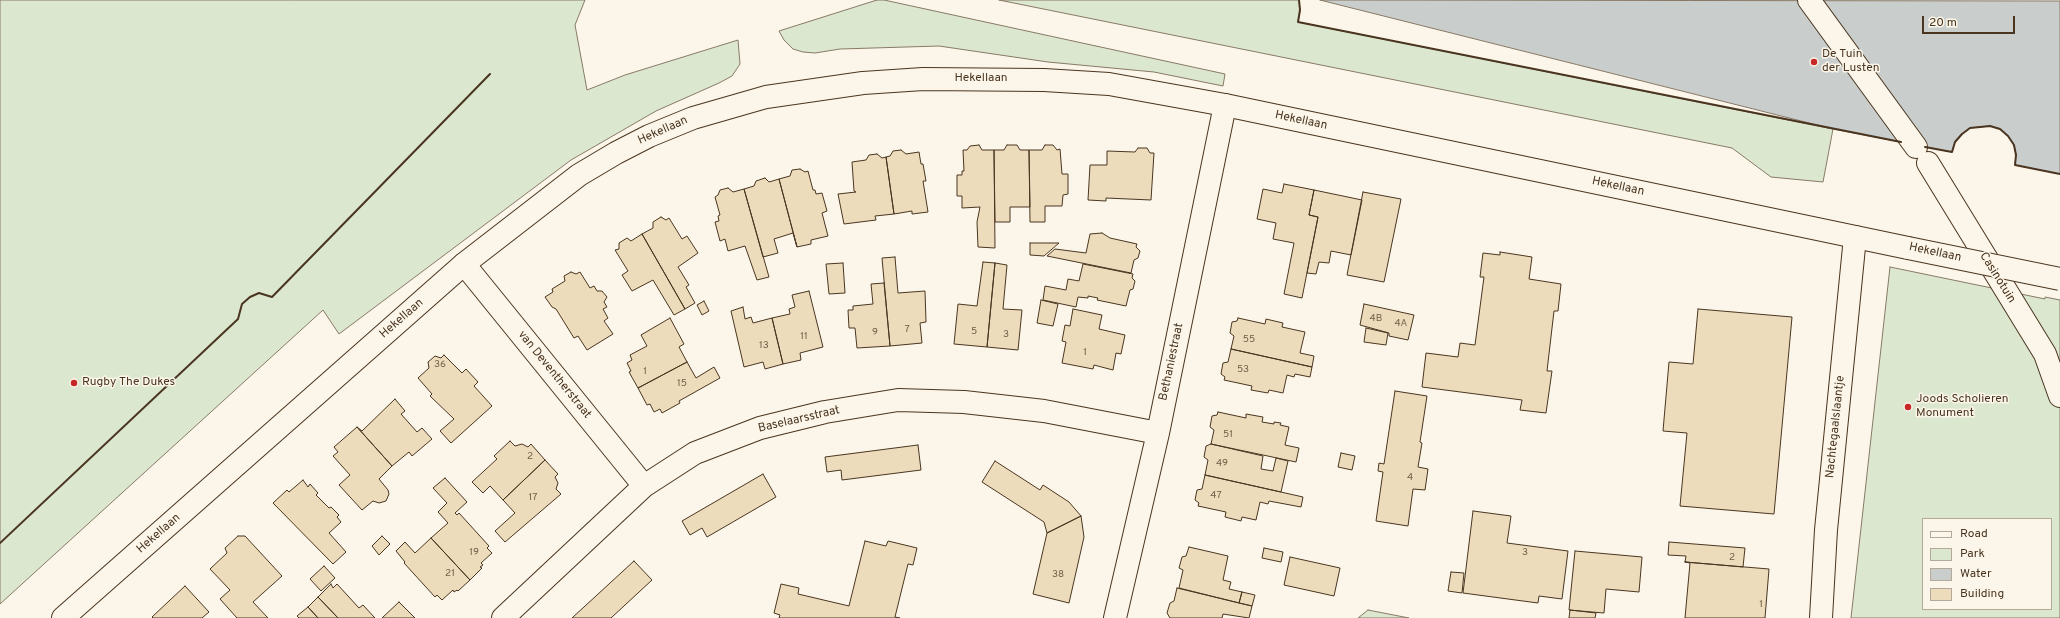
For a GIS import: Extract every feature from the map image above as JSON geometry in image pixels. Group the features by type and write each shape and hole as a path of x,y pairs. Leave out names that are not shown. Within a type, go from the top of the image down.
{"street":[{"name":"Casinotuin","path":"1809,0 1922,155 2045,354 2060,396"},
{"name":"Hekellaan","path":"63,618 464,264 579,176 616,153 649,136 693,118 766,97 863,82 923,79 1044,80 1109,84 1226,105 2060,279"},
{"name":"Bethaniestraat","path":"1115,618 1158,433 1226,105"},
{"name":"Nachtegaalslaantje","path":"1821,618 1826,530 1855,237"},
{"name":"van Deventherstraat","path":"464,264 644,486"},
{"name":"Baselaarsstraat","path":"503,618 644,486 696,453 760,428 825,412 898,400 964,402 1044,411 1158,433"}],"green space":[{"path":"0,0 585,0 575,25 587,90 625,75 738,40 740,64 732,76 656,111 571,160 339,334 323,310 0,604"},
{"path":"877,0 884,0 1225,74 1223,86 1154,72 1048,62 939,46 840,49 815,53 803,52 793,49 784,40 779,31"},
{"path":"999,0 1299,0 1300,10 1298,22 1833,129 1823,182 1771,177 1732,148"},
{"path":"1890,267 2045,299 2045,297 2060,300 2060,618 1851,618"},
{"path":"1368,610 1409,618 1358,618"}],"water":[{"path":"1320,0 2060,1 2060,174 2015,165 2016,155 2014,145 2008,136 2000,129 1990,126 1970,128 1955,142 1952,152 1833,129"}],"building":[{"path":"979,145 982,150 994,150 995,248 978,247 977,222 980,207 962,208 962,196 957,196 957,175 962,175 962,171 964,171 963,150 967,150 970,146"},
{"path":"1007,145 1017,145 1020,150 1029,150 1030,207 1010,207 1010,222 995,222 994,150 1004,150"},
{"path":"1045,145 1053,145 1057,150 1060,149 1062,174 1068,174 1068,194 1063,195 1062,206 1045,206 1045,222 1030,222 1029,150 1042,150"},
{"path":"1138,148 1147,148 1150,153 1154,153 1151,200 1106,198 1106,201 1088,200 1090,165 1107,165 1107,151 1135,152"},
{"path":"901,150 906,154 919,152 926,181 923,181 928,212 912,214 912,211 894,214 886,157 890,156 893,151"},
{"path":"877,154 882,158 886,157 894,214 875,216 876,220 844,224 838,194 856,192 854,191 852,162 866,160 869,155"},
{"path":"800,169 805,172 808,171 813,190 815,190 816,194 822,193 827,211 822,213 828,236 811,240 811,244 797,247 779,179 790,176 792,170"},
{"path":"765,178 769,182 779,179 797,247 793,233 774,239 778,253 763,257 744,189 754,186 756,181"},
{"path":"1284,184 1314,190 1309,215 1318,217 1302,298 1284,294 1294,243 1273,239 1276,223 1257,219 1263,189 1282,193"},
{"path":"728,188 733,192 744,189 769,277 757,280 745,246 728,251 725,239 720,241 715,222 719,221 718,216 720,215 715,197 718,195 720,190"},
{"path":"1314,190 1362,200 1351,255 1331,251 1329,263 1319,262 1316,274 1307,273 1318,217 1309,215"},
{"path":"1363,192 1401,199 1384,282 1347,275"},
{"path":"661,217 666,220 669,218 682,239 687,236 698,253 678,267 689,285 686,287 695,303 685,309 642,234 653,228 653,222"},
{"path":"1102,233 1110,238 1137,244 1136,247 1140,251 1138,258 1134,260 1131,273 1047,256 1055,249 1086,253 1090,234"},
{"path":"642,234 685,309 674,315 653,280 632,291 622,275 628,271 615,250 619,249 619,243 627,238 631,241"},
{"path":"1030,243 1059,243 1044,256 1030,255"},
{"path":"1500,252 1532,257 1529,279 1561,284 1558,311 1554,311 1547,371 1552,371 1546,413 1520,410 1522,400 1422,387 1426,353 1458,357 1460,343 1475,345 1484,277 1480,277 1483,253 1500,255"},
{"path":"895,257 898,293 925,291 926,322 920,323 922,343 890,346 882,258"},
{"path":"983,262 995,263 987,347 954,344 958,304 977,306"},
{"path":"843,263 845,293 829,294 826,264"},
{"path":"995,263 1007,265 1003,309 1022,310 1018,350 987,347"},
{"path":"1083,264 1133,274 1132,278 1135,281 1133,289 1130,290 1126,306 1097,300 1098,298 1088,296 1088,298 1078,297 1076,307 1043,300 1045,286 1066,290 1068,279 1079,281"},
{"path":"571,272 576,274 580,272 590,288 594,286 597,291 602,291 607,297 604,302 607,307 603,309 608,318 604,321 613,334 587,350 578,336 574,338 556,309 552,307 545,297 553,292 552,289 565,281 564,276"},
{"path":"884,283 890,346 857,348 855,328 849,328 848,310 853,310 853,306 873,304 871,284"},
{"path":"809,291 823,347 800,353 801,360 783,364 772,318 790,314 789,309 795,307 792,295"},
{"path":"1041,300 1058,304 1053,326 1037,323"},
{"path":"704,301 709,311 702,315 697,305"},
{"path":"1364,304 1414,315 1408,340 1389,336 1389,333 1360,325"},
{"path":"743,307 745,319 751,317 753,323 772,318 783,364 765,369 763,362 744,367 731,311"},
{"path":"1073,309 1102,315 1099,329 1125,335 1121,354 1116,353 1113,370 1094,365 1093,369 1062,363 1066,342 1062,341 1065,325 1070,326"},
{"path":"1698,309 1792,317 1774,514 1680,506 1687,433 1663,431 1669,362 1693,364"},
{"path":"670,318 684,344 679,347 687,362 638,388 629,372 631,371 627,363 632,360 630,355 647,346 641,335"},
{"path":"1238,318 1265,324 1266,319 1283,323 1282,327 1305,332 1300,353 1314,356 1312,367 1231,349 1234,336 1230,333 1232,322 1237,321"},
{"path":"1366,328 1388,333 1386,345 1364,342"},
{"path":"1231,349 1312,367 1310,377 1295,374 1294,377 1287,375 1283,393 1269,390 1268,393 1251,390 1252,386 1224,380 1225,377 1221,374 1223,363 1228,362"},
{"path":"444,355 462,373 466,369 478,382 474,386 492,406 451,443 440,431 454,419 430,396 432,394 418,378 429,368 428,362 435,356 441,358"},
{"path":"687,362 696,378 714,367 720,378 679,401 680,403 662,413 660,409 654,412 650,404 647,405 638,388"},
{"path":"1395,391 1427,396 1418,467 1428,469 1425,490 1413,489 1408,526 1376,521 1383,472 1378,471 1379,463 1384,464"},
{"path":"395,399 405,411 401,414 417,432 422,428 432,439 412,456 409,452 392,466 357,427 362,431"},
{"path":"1218,412 1246,418 1246,414 1263,417 1262,422 1274,424 1274,422 1281,423 1280,425 1289,427 1285,445 1299,448 1296,462 1211,444 1214,430 1210,427 1212,416 1217,415"},
{"path":"357,427 392,466 379,479 388,490 389,494 386,501 379,503 373,501 362,510 339,485 350,475 333,456 338,452 334,447"},
{"path":"510,441 515,446 522,444 528,447 531,444 545,460 503,500 490,486 483,493 472,482 497,459 494,456"},
{"path":"1211,444 1263,456 1261,469 1273,471 1276,458 1288,461 1281,492 1205,475 1208,460 1204,457 1206,446"},
{"path":"918,445 921,470 842,480 841,470 827,472 825,457"},
{"path":"1341,453 1355,456 1352,470 1338,467"},
{"path":"545,460 558,474 555,477 558,483 556,489 561,494 505,542 495,531 515,513 503,500"},
{"path":"995,461 1040,490 1043,485 1069,502 1081,516 1047,533 1044,522 982,482"},
{"path":"763,474 776,497 707,537 702,528 690,535 682,521"},
{"path":"1205,475 1303,497 1301,507 1269,501 1268,504 1260,502 1256,520 1242,517 1241,521 1225,517 1226,512 1198,506 1199,503 1195,500 1197,490 1202,489"},
{"path":"445,478 467,502 455,513 457,515 459,513 489,546 487,548 492,553 481,563 483,565 480,567 482,568 470,580 431,538 448,523 438,512 447,503 433,488"},
{"path":"303,480 308,487 310,484 318,493 316,495 329,508 331,507 339,515 337,517 341,522 329,533 346,552 333,564 273,503 287,490 289,492"},
{"path":"1473,511 1511,516 1507,543 1568,551 1562,599 1539,596 1538,603 1463,593"},
{"path":"1081,516 1084,537 1069,603 1033,594 1047,533"},
{"path":"238,536 245,536 282,576 253,602 268,618 237,618 220,599 230,590 210,569 227,553 225,548"},
{"path":"382,536 390,544 379,555 372,546"},
{"path":"431,538 470,580 458,591 457,590 454,592 453,590 442,600 437,595 435,597 404,563 405,562 396,551 405,542 415,553"},
{"path":"865,541 886,546 888,541 917,548 913,565 908,564 895,617 900,618 779,618 780,615 774,613 781,584 799,588 798,594 849,606"},
{"path":"1669,542 1745,548 1743,567 1685,562 1686,556 1668,555"},
{"path":"1189,547 1228,556 1223,580 1231,582 1229,589 1242,592 1239,603 1179,588 1183,570 1179,568 1182,557 1186,556"},
{"path":"1264,548 1283,552 1281,562 1262,558"},
{"path":"1575,551 1642,557 1639,592 1606,589 1604,613 1569,610"},
{"path":"1290,557 1340,568 1334,596 1284,585"},
{"path":"634,561 652,580 611,618 572,618"},
{"path":"1685,562 1769,569 1765,618 1685,618 1690,563"},
{"path":"324,566 335,578 321,591 310,579"},
{"path":"1451,572 1464,573 1462,593 1448,591"},
{"path":"331,584 333,588 337,584 359,608 363,605 375,618 338,618 318,597"},
{"path":"185,586 209,612 202,618 152,617"},
{"path":"1177,588 1252,606 1249,618 1223,614 1222,618 1170,618 1167,613 1170,603 1174,601"},
{"path":"1242,592 1255,595 1252,606 1239,603"},
{"path":"318,597 338,618 318,618 308,607"},
{"path":"399,602 415,618 382,618"},
{"path":"308,607 318,618 299,618 297,616"},
{"path":"1570,610 1596,613 1595,618 1569,618"}],"wall":[{"path":"1299,0 1300,10 1298,22 1901,142"},
{"path":"0,543 238,319 242,304 250,297 259,293 272,297 490,74"},
{"path":"1925,147 1952,152 1955,142 1970,128 1990,126 2000,129 2008,136 2014,145 2016,155 2015,165 2060,174"}],"place":[{"name":"De Tuin der Lusten","path":"1814,62"},
{"name":"Rugby The Dukes","path":"74,383"},
{"name":"Joods Scholieren Monument","path":"1908,407"}]}
